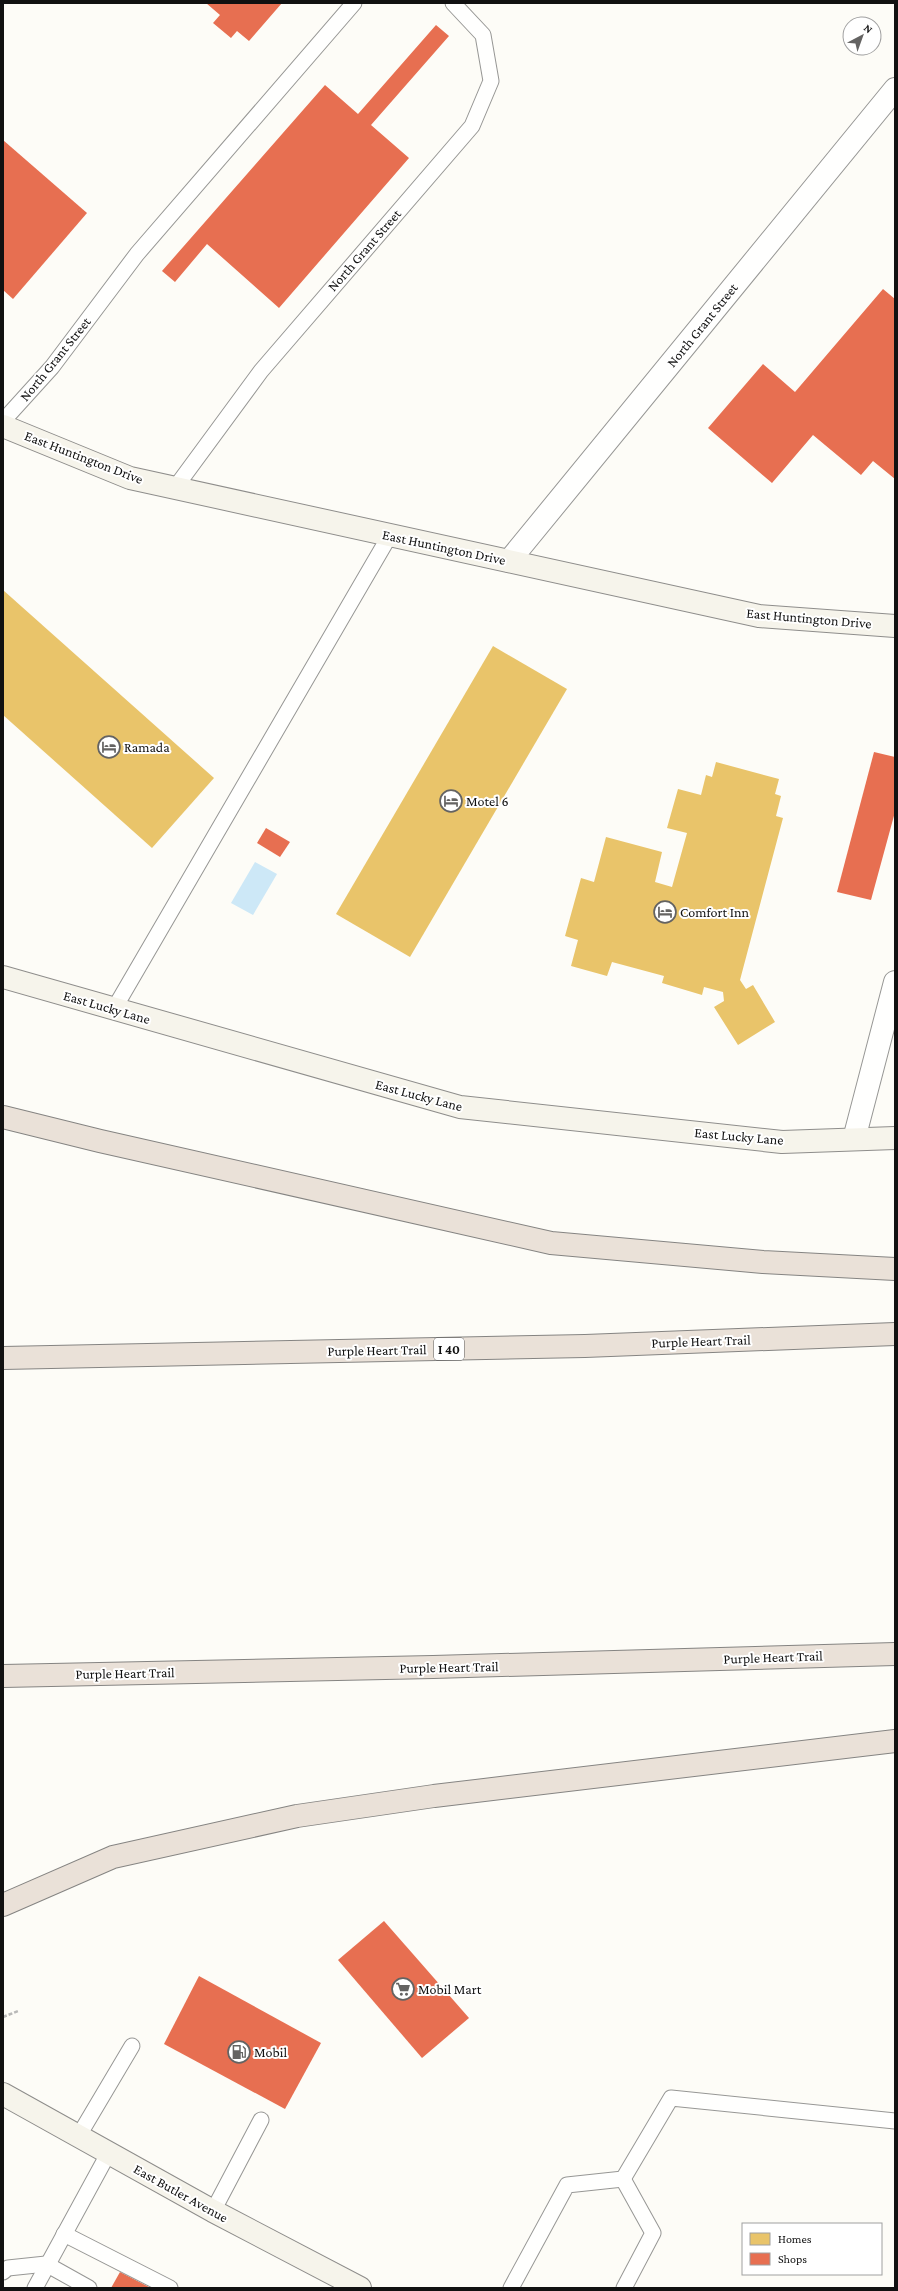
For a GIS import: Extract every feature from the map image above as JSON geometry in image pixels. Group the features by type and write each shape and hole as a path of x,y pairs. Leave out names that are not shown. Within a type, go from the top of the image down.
{"highway":[{"path":"3,1117 115,1145 551,1243 763,1262 895,1269"},
{"name":"Purple Heart Trail","path":"3,1358 585,1346 895,1334"},
{"name":"Purple Heart Trail","path":"3,1676 441,1667 895,1654"},
{"path":"3,1905 113,1857 297,1816 434,1796 895,1741"}],"street":[{"name":"North Grant Street","path":"509,561 895,89"},
{"name":"East Huntington Drive","path":"3,426 130,478 759,616 895,626"},
{"name":"East Lucky Lane","path":"3,977 460,1107 782,1142 895,1138"},
{"path":"854,1139 895,982"},
{"name":"East Butler Avenue","path":"3,2094 108,2154 360,2288"}],"lane":[{"name":"North Grant Street","path":"3,421 52,367 137,254 354,3"},
{"name":"North Grant Street","path":"175,488 261,371 472,126 491,81 483,35 453,3"},
{"path":"114,1009 390,535"},
{"path":"78,2137 132,2046"},
{"path":"623,2179 671,2098 895,2121"},
{"path":"213,2211 261,2120"},
{"path":"35,2288 46,2264 108,2154"},
{"path":"511,2288 567,2185 623,2179"},
{"path":"623,2179 654,2233 624,2288"},
{"path":"64,2234 170,2288"},
{"path":"3,2272 8,2268 46,2264 90,2288"}],"path":[{"path":"3,2017 18,2011"}],"water":[{"path":"255,862 277,874 253,915 231,903"}],"building: Homes":[{"name":"Ramada","path":"3,590 214,778 152,848 3,715"},
{"name":"Motel 6","path":"493,646 567,689 410,957 336,914"},
{"name":"Comfort Inn","path":"716,762 779,779 775,794 781,796 776,816 783,818 740,980 746,989 753,985 775,1022 738,1045 714,1007 724,1001 723,992 704,987 702,995 662,983 664,976 612,962 607,976 571,966 578,940 565,936 581,878 594,882 606,837 662,852 655,882 672,887 687,833 667,828 678,789 701,795 706,775 712,777"}],"building: Shops":[{"path":"206,3 282,3 249,41 237,31 231,38 213,23 220,15"},
{"path":"436,25 449,36 371,125 409,158 279,308 207,244 175,282 162,271 325,85 358,114"},
{"path":"3,140 87,213 13,299 3,290"},
{"path":"883,289 895,299 895,479 873,461 861,475 813,435 772,483 708,428 763,364 795,392"},
{"path":"874,752 895,757 895,812 871,900 837,892"},
{"path":"266,828 290,842 280,857 257,843"},
{"name":"Mobil Mart","path":"384,1921 469,2018 422,2058 338,1960"},
{"path":"199,1976 321,2043 285,2109 164,2044"},
{"path":"120,2272 151,2288 111,2288"}],"place":[{"name":"Ramada","path":"109,747"},
{"name":"Motel 6","path":"451,801"},
{"name":"Comfort Inn","path":"665,912"},
{"name":"Mobil Mart","path":"403,1989"},
{"name":"Mobil","path":"239,2052"}]}
